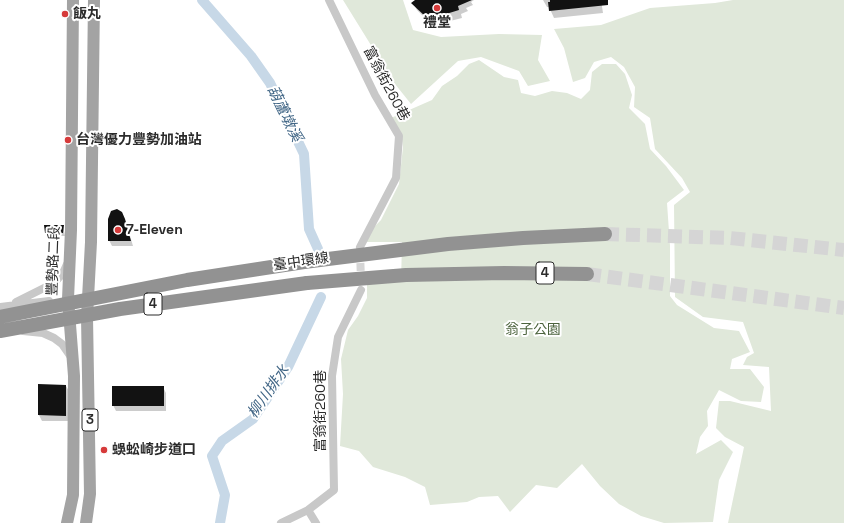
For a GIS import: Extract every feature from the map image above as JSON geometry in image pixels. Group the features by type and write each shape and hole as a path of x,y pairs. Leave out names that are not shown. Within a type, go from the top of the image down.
{"highway":[{"name":"臺中環線","path":"3,310 304,262 455,243 605,234"},
{"name":"臺中環線","path":"3,331 120,309 307,284 406,275 504,273 587,274"}],"main road":[{"name":"豐勢路二段","path":"67,523 73,495 72,362 68,299 73,0"},
{"name":"3","path":"86,523 90,494 87,317 89,293 94,0"}],"street":[{"name":"富翁街260巷","path":"329,0 375,95 399,136 396,178 360,247"},
{"path":"3,310 54,283 64,270 69,254"},
{"name":"富翁街260巷","path":"308,510 334,490 332,376 338,337 361,290"},
{"path":"3,310 68,299 89,293"},
{"path":"3,331 87,317"},
{"path":"3,331 39,332 51,336 66,348 72,362"},
{"path":"281,523 308,510 316,523"}],"green space":[{"path":"343,0 403,0 413,30 441,37 499,34 542,35 538,60 550,81 528,86 519,71 481,57 458,61 411,104 395,84"},
{"path":"733,0 844,0 844,523 728,523 744,447 725,437 716,428 719,401 730,401 771,411 769,367 743,365 747,357 754,353 743,322 703,317 675,297 674,205 690,192 682,178 655,149 650,118 634,107 635,87 624,67 611,57 594,62 585,78 573,82 564,48 554,29 601,25 650,8 715,3"},
{"name":"翁子公園","path":"479,60 504,77 518,80 521,93 535,96 552,91 567,93 581,99 590,90 592,72 602,64 616,64 625,74 632,95 629,108 645,124 650,149 666,166 684,190 667,203 670,246 670,296 677,305 714,328 739,331 750,352 732,359 730,369 750,369 764,387 761,402 741,401 719,390 707,411 708,426 700,437 696,454 721,440 733,452 719,480 713,522 664,523 641,516 619,504 600,486 582,464 557,488 536,485 510,512 498,496 479,497 467,502 430,505 425,487 405,477 373,467 359,451 340,446 343,394 341,359 348,330 358,316 367,298 367,282 401,282 402,242 364,242 368,233 381,220 399,184 403,147 401,132 391,118 432,100 442,86 457,76 469,64"}],"building":[{"name":"禮堂","path":"415,0 472,0 458,6 459,10 446,14 445,21 427,18 411,3"},
{"path":"550,0 608,0 608,5 549,11 548,2 550,2"},
{"name":"7-Eleven","path":"117,209 122,212 131,241 108,241 108,219 111,211"},
{"path":"44,225 64,225 63,233 45,233"},
{"path":"38,384 66,385 66,416 38,415"},
{"path":"112,386 164,386 164,406 112,406"}],"waterway":[{"name":"葫蘆墩溪","path":"202,0 251,56 270,83 304,154 309,229 318,249"},
{"name":"柳川排水","path":"220,523 225,495 212,456 222,441 253,419 288,367 321,297"}],"tunnel":[{"path":"605,234 730,238 844,250"},
{"path":"360,251 361,281"},
{"path":"587,274 844,308"}],"place":[{"name":"禮堂","path":"437,8"},
{"name":"飯丸","path":"65,14"},
{"name":"台灣優力豐勢加油站","path":"68,140"},
{"name":"7-Eleven","path":"118,230"},
{"name":"蜈蚣崎步道口","path":"104,450"}]}
